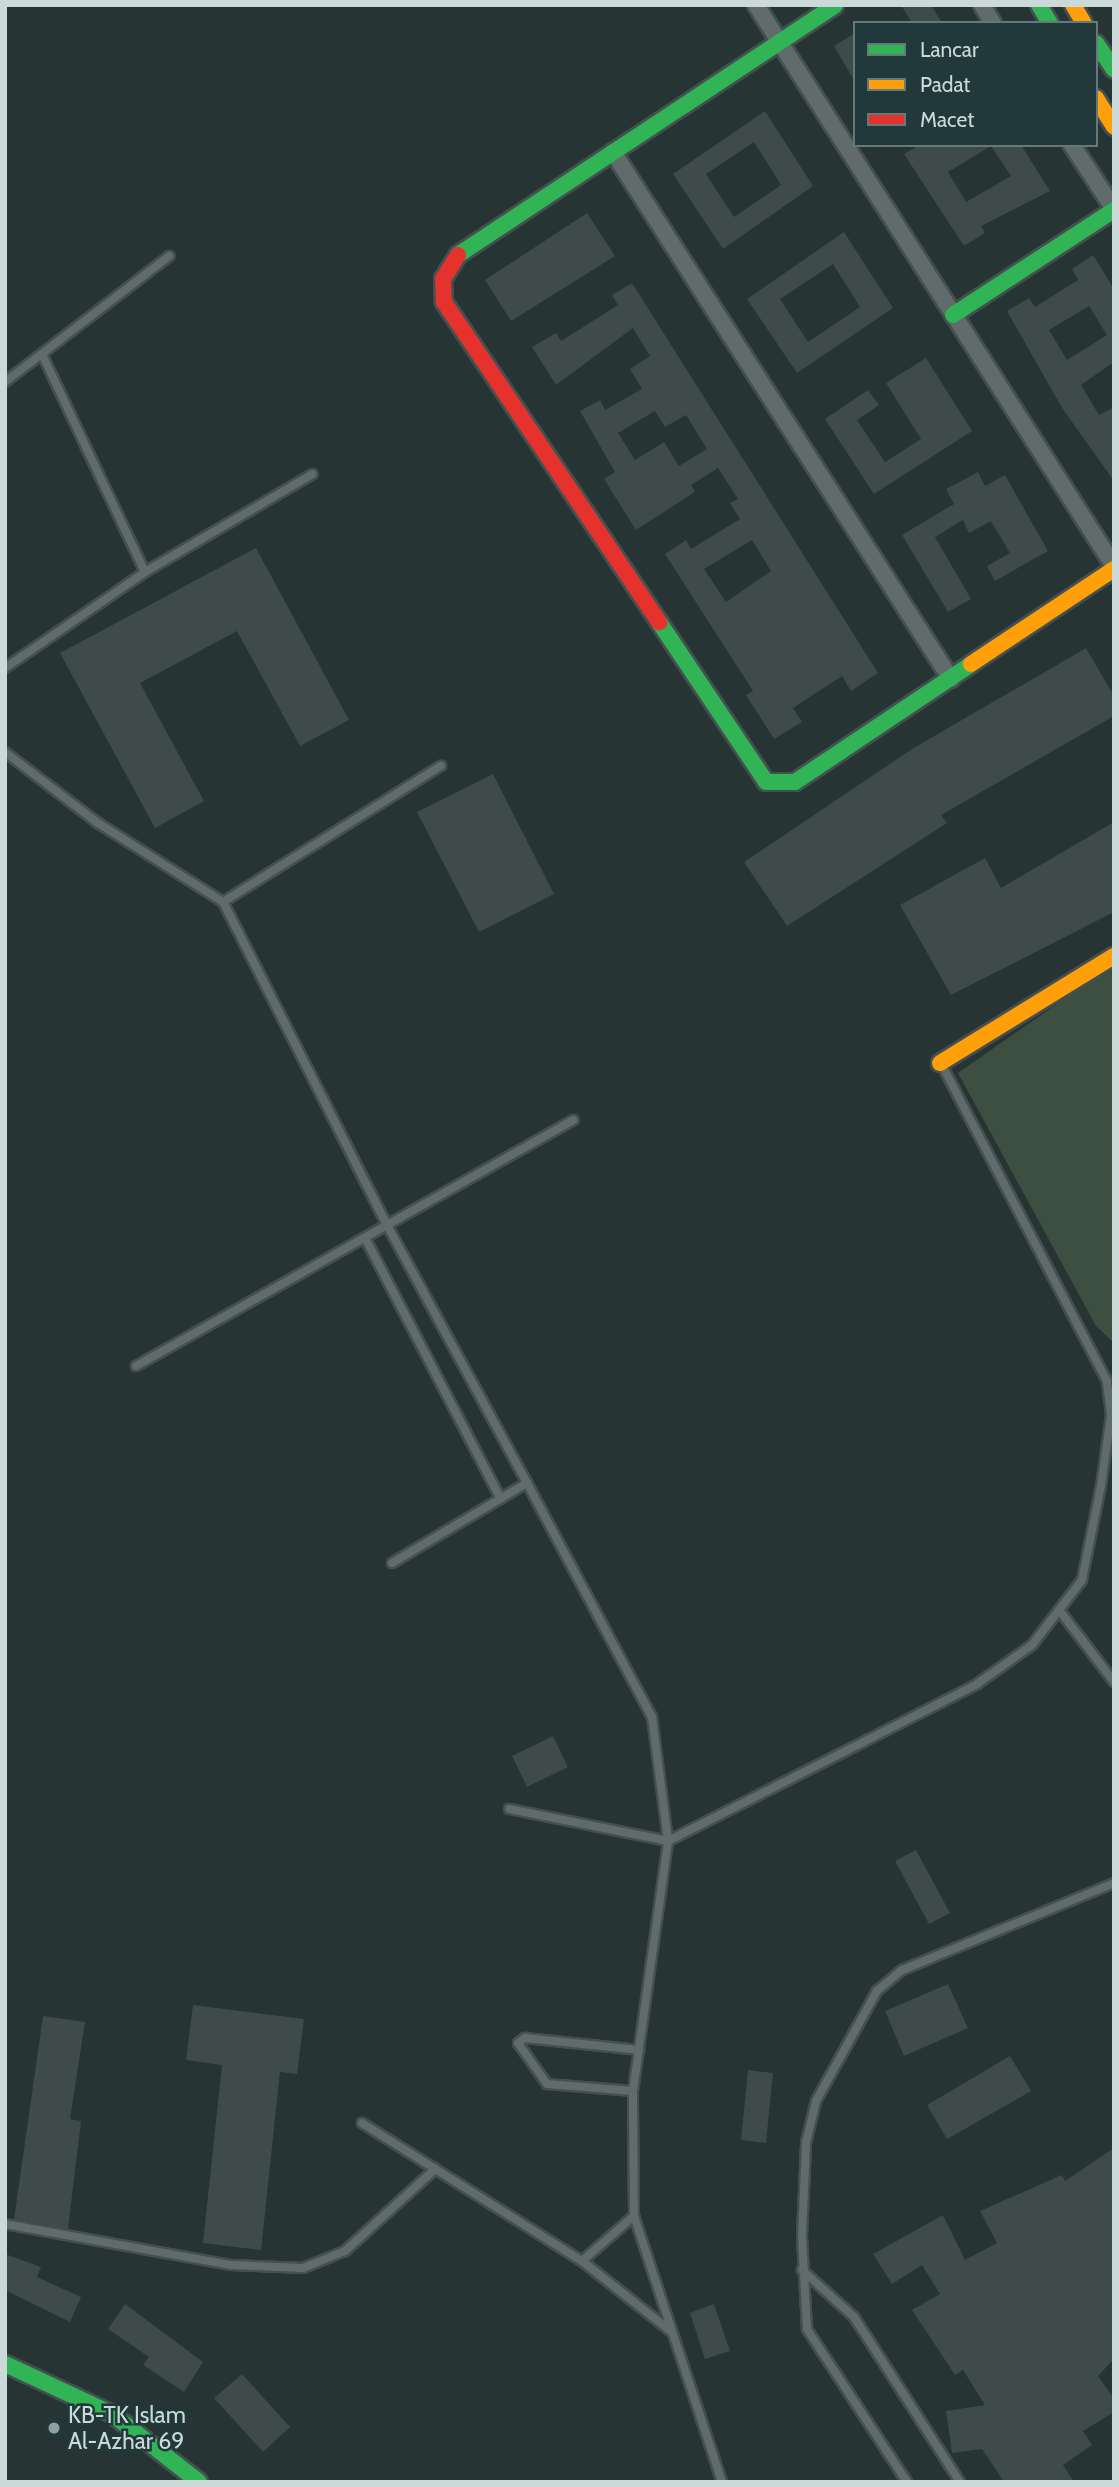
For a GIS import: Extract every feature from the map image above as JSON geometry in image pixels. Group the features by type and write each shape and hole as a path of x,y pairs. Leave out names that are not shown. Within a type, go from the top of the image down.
{"main road":[{"path":"835,5 451,260 444,302 766,782 795,782 1114,568"},
{"path":"1040,5 1049,21"},
{"path":"1098,46 1114,70"},
{"path":"1098,101 1114,127"},
{"path":"953,315 1114,209"},
{"path":"940,1063 1114,956"},
{"path":"5,2364 112,2414 199,2482"}],"street":[{"path":"755,5 1114,568"},
{"path":"982,5 992,21"},
{"path":"1073,147 1114,209"},
{"path":"612,152 951,679"}],"lane":[{"path":"5,382 169,256"},
{"path":"42,354 145,572"},
{"path":"5,668 145,572 313,474"},
{"path":"5,752 97,823 223,902 387,1226 652,1717 668,1841 633,2091 634,2216 722,2482"},
{"path":"223,902 441,766"},
{"path":"509,1809 668,1841 977,1684 1032,1645 1082,1580 1095,1520 1111,1415 1107,1381 940,1063"},
{"path":"136,1366 573,1120"},
{"path":"365,1238 501,1499"},
{"path":"392,1563 527,1483"},
{"path":"1060,1611 1114,1682"},
{"path":"907,2482 807,2329 802,2270 806,2143 816,2101 877,1992 902,1970 1114,1883"},
{"path":"633,2091 547,2084 518,2043 525,2038 639,2050"},
{"path":"362,2123 582,2261 672,2332"},
{"path":"5,2224 231,2265 303,2268 345,2251 435,2169"},
{"path":"582,2261 634,2216"},
{"path":"802,2270 854,2317 960,2482"}],"green space":[{"path":"1114,964 1114,1343 1096,1326 958,1073"}],"building":[{"path":"901,5 931,5 941,21 911,21"},
{"path":"853,34 853,79 834,46"},
{"path":"765,111 813,186 723,249 673,174","holes":["754,142 781,185 734,217 706,174"]},
{"path":"916,147 989,147 948,172 966,202 1011,176 992,147 1022,147 1050,191 981,226 985,233 964,246 904,154"},
{"path":"587,213 615,256 511,321 485,280"},
{"path":"844,232 893,308 797,373 747,299","holes":["833,264 860,307 808,342 780,299"]},
{"path":"1093,255 1114,289 1114,362 1081,385 1099,415 1114,407 1114,481 1062,408 1007,311 1029,298 1035,307 1078,280 1072,269","holes":["1089,306 1107,335 1067,360 1049,330"]},
{"path":"632,283 878,673 851,691 842,676 793,708 802,722 774,739 746,695 753,691 665,554 686,540 691,549 740,519 730,503 738,499 718,468 691,485 695,492 636,530 604,479 615,472 580,411 600,400 605,410 642,389 630,369 650,356 633,328 556,385 532,347 556,333 561,341 618,305 612,295","holes":["655,411 665,427 686,415 707,449 679,466 664,442 635,460 618,433","752,540 771,571 726,602 704,569"]},
{"path":"926,358 972,431 874,494 825,419 868,390 879,405 857,420 885,462 921,439 886,383"},
{"path":"978,472 985,486 1005,475 1048,551 995,581 987,566 1010,553 991,521 969,533 963,520 935,537 971,599 948,612 902,535 954,504 946,489"},
{"path":"256,548 349,720 300,746 237,631 140,683 204,801 155,828 60,653"},
{"path":"1086,648 1114,696 1114,716 941,815 947,823 787,926 744,862 912,749"},
{"path":"493,774 554,894 479,932 417,812"},
{"path":"1114,822 1114,912 951,995 900,905 985,858 1001,888"},
{"path":"553,1736 568,1767 527,1787 512,1756"},
{"path":"916,1850 950,1913 929,1924 895,1861"},
{"path":"948,1984 968,2028 904,2056 885,2011"},
{"path":"193,2005 304,2019 297,2074 280,2072 261,2250 203,2243 222,2065 186,2060"},
{"path":"43,2016 85,2022 70,2119 81,2121 68,2229 14,2219"},
{"path":"1010,2056 1031,2091 947,2139 927,2105"},
{"path":"748,2070 773,2073 766,2143 741,2140"},
{"path":"1114,2148 1114,2359 1098,2376 1114,2399 1114,2412 1083,2431 1092,2445 1063,2465 1074,2482 1004,2482 982,2449 952,2453 946,2411 985,2405 963,2370 955,2375 912,2310 940,2294 922,2265 892,2284 873,2254 943,2215 965,2260 997,2243 980,2211 1062,2175 1065,2181"},
{"path":"5,2254 41,2267 37,2277 81,2297 70,2322 5,2290"},
{"path":"125,2304 203,2362 184,2392 143,2365 149,2357 108,2329"},
{"path":"714,2304 730,2351 705,2359 690,2313"},
{"path":"242,2374 290,2427 263,2452 214,2398"}],"traffic: fast":[{"path":"458,255 835,5"},
{"path":"1039,5 1049,21"},
{"path":"1098,46 1114,70"},
{"path":"953,315 1114,210"},
{"path":"659,622 766,782 795,782 971,664"},
{"path":"5,2364 112,2414 199,2482"}],"traffic: slow":[{"path":"1073,5 1083,21"},
{"path":"1098,101 1114,127"},
{"path":"971,664 1114,569"},
{"path":"940,1063 1114,956"}],"traffic: jam":[{"path":"458,255 443,279 444,302 659,622"}],"place":[{"name":"KB-TK Islam Al-Azhar 69","path":"54,2428"}]}
